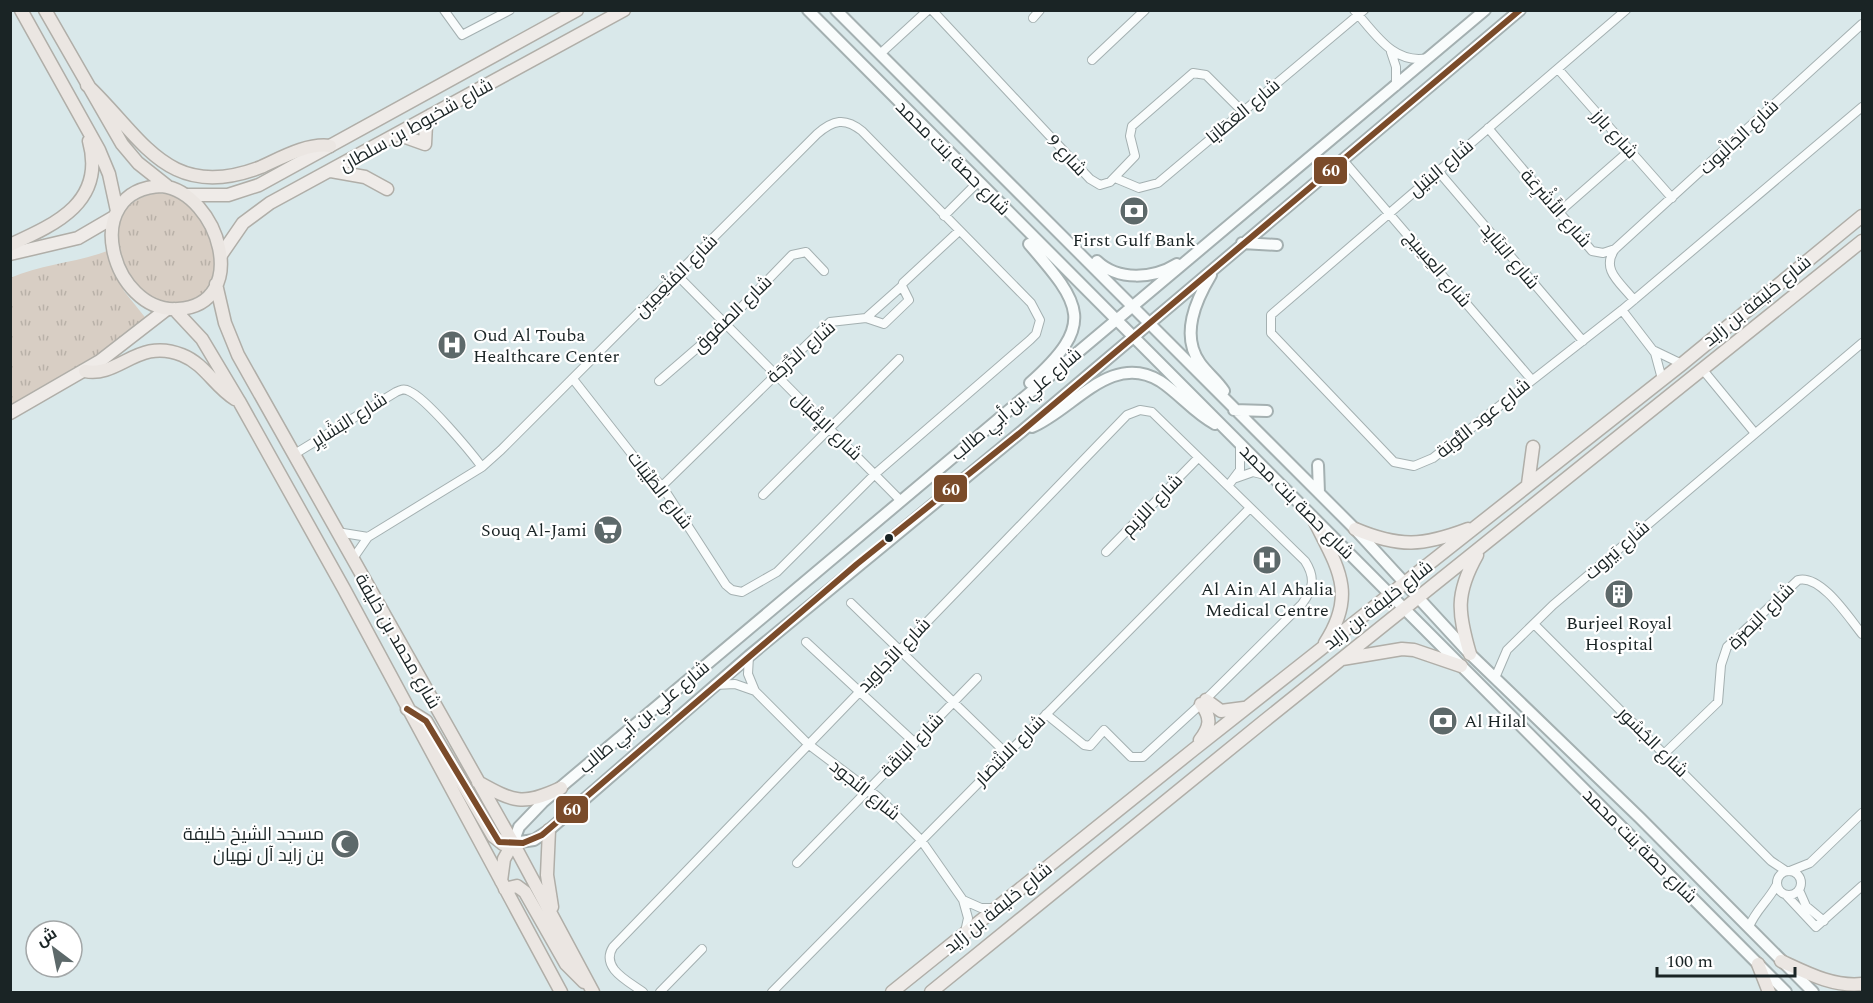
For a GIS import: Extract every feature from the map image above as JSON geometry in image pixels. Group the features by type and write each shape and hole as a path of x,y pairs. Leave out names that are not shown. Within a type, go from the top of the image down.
{"highway":[{"path":"21,10 104,162 116,214 111,237 121,272 133,289 145,299 170,309 189,307 202,300 216,284 221,270 221,255 209,222 186,195 168,187 148,172 122,144 45,10"},
{"path":"87,85 148,151 170,167 184,173 204,177 237,175 312,147 330,146"},
{"path":"10,244 63,218 81,199 92,165 84,122"},
{"path":"116,214 136,192 148,188 168,187"},
{"name":"شارع محمد بن خليفة","path":"216,284 225,323 238,355 513,843 592,989"},
{"name":"شارع محمد بن خليفة","path":"170,309 202,339 239,401 344,589 561,993"},
{"path":"85,371 104,370 142,352 167,350 197,363 225,392 239,401"},
{"path":"407,709 426,721 493,836 503,844 513,843"},
{"path":"478,782 500,796 520,800 538,797 561,788"},
{"path":"549,830 547,875 555,920"},
{"path":"513,843 504,860 503,885 523,889 566,964 592,989"},
{"path":"1781,961 1832,982 1845,985 1863,984"},
{"path":"1758,963 1769,993"}],"main road":[{"path":"598,25 612,10"},
{"name":"شارع شخبوط بن سلطان","path":"221,255 243,223 257,211 624,10"},
{"name":"شارع حصة بنت محمد","path":"808,10 1023,230 1116,320 1315,522 1405,608 1786,993"},
{"name":"شارع حصة بنت محمد","path":"836,10 1150,322 1234,410 1320,493 1470,654 1749,927 1813,993"},
{"name":"شارع علي بن أبي طالب","path":"1485,10 1432,57 900,500 561,788 519,827 513,843 534,840 549,830 714,685 1021,432 1520,10"},
{"name":"شارع شخبوط بن سلطان","path":"186,195 228,195 244,190 330,146 570,12"},
{"path":"397,134 425,144 426,124 431,115"},
{"path":"331,171 365,177 387,189"},
{"path":"10,254 78,238 116,214"},
{"path":"1058,231 1075,239 1105,268 1119,274 1138,276 1175,266 1242,215"},
{"name":"شارع خليفة بن زايد","path":"892,993 1193,750 1392,596 1863,216"},
{"path":"1009,410 1022,391 1066,348 1074,319 1068,291 1029,243 1023,230"},
{"name":"شارع خليفة بن زايد","path":"931,993 1341,659 1863,241"},
{"path":"1242,243 1277,245"},
{"path":"1215,267 1197,297 1192,312 1191,335 1198,361 1223,388 1234,410 1267,411"},
{"path":"10,412 85,371 170,309"},
{"path":"1021,432 1048,420 1093,385 1120,374 1134,373 1160,381 1198,415 1224,429"},
{"path":"1528,484 1533,447"},
{"path":"1318,465 1320,493"},
{"path":"1315,522 1338,568 1343,600 1337,622 1320,651"},
{"path":"1355,529 1383,540 1407,544 1431,542 1480,525"},
{"path":"1470,654 1460,615 1461,592 1467,574 1481,548"},
{"path":"1341,659 1402,649 1414,650 1461,666"},
{"path":"1203,702 1221,711 1248,707"},
{"path":"1193,750 1209,724 1203,702"}],"street":[{"path":"444,10 462,35 510,10"},
{"path":"880,54 928,10"},
{"name":"شارع 9","path":"932,10 1090,179 1103,186 1135,156 1130,136 1132,126 1193,73 1206,75 1242,111"},
{"path":"1033,18 1040,10"},
{"path":"1092,60 1145,10"},
{"name":"شارع البتيل","path":"1271,333 1271,315 1626,10"},
{"path":"1358,12 1391,51 1396,67 1396,86"},
{"name":"شارع العَطَايَا","path":"1115,177 1134,187 1151,186 1358,12"},
{"name":"شارع الجَالْبوت","path":"1615,249 1863,24"},
{"path":"1391,51 1410,59 1432,57"},
{"name":"شارع بارز","path":"1558,69 1672,198"},
{"name":"شارع عود التُّوبَة","path":"1271,333 1389,458 1407,466 1421,465 1622,310 1863,107"},
{"name":"شارع المُنْعِمِين","path":"352,560 368,537 482,467 678,276 817,134 836,122 850,122 862,131 1031,303 1038,314 1039,327 1030,340 875,474 777,572 750,590"},
{"name":"شارع الأَشْرِعَة","path":"1488,128 1592,251 1603,253 1615,249"},
{"path":"1558,213 1630,150"},
{"name":"شارع العِسِيج","path":"1343,160 1532,380"},
{"name":"شارع البَنَايِد","path":"1438,171 1582,341"},
{"path":"944,216 978,182"},
{"path":"866,318 959,231"},
{"name":"شارع الأَشْرِعَة","path":"1615,249 1609,258 1610,269 1634,300"},
{"name":"شارع الصفوق","path":"659,381 725,324 792,255 806,252 824,271"},
{"name":"شارع الإِقْبَال","path":"678,276 900,500"},
{"name":"شارع الدَّرَجَة","path":"662,486 831,322 866,318 884,324 909,300 902,286"},
{"path":"1622,310 1651,348 1662,379"},
{"name":"شارع بَيروت","path":"1496,678 1503,656 1553,605 1754,432 1863,343"},
{"path":"1651,348 1669,359 1682,363"},
{"path":"763,495 899,359"},
{"path":"1704,370 1754,432"},
{"name":"شارع الطَيْبَات","path":"573,379 638,462 662,486 726,585 736,592 750,590"},
{"name":"شارع البَشَايِر","path":"293,455 404,389 413,392 448,427 482,467"},
{"name":"شارع الأجاويد","path":"643,993 611,966 611,950 1127,416 1140,410 1152,412 1249,509 1305,561 1313,577 1312,586 1302,604 1203,702 1140,758 1128,755 1104,730 1090,746 1084,745 1046,714"},
{"path":"1228,486 1236,478 1242,462 1240,446"},
{"name":"شارع اللزيم","path":"1106,552 1198,458"},
{"path":"1236,478 1253,472 1271,477"},
{"name":"شارع الانْتِصَار","path":"772,993 1249,509"},
{"path":"336,532 368,537"},
{"name":"شارع البَصرَة","path":"1665,753 1718,702 1721,665 1727,647 1798,580 1811,579 1820,585 1863,634"},
{"path":"851,603 1007,754"},
{"name":"شارع الجُسُور","path":"1535,625 1771,861 1788,871"},
{"path":"806,642 915,742"},
{"path":"749,656 748,674 755,691"},
{"name":"شارع البَاقَة","path":"797,863 977,678"},
{"path":"714,685 735,684 755,691"},
{"name":"شارع النُجود","path":"755,691 808,744 869,790 921,840 963,900 968,918 964,936"},
{"path":"1824,921 1806,906 1799,890 1801,881 1810,863 1863,813"},
{"name":"شارع الجُسُور","path":"1771,861 1777,882"},
{"path":"1767,902 1777,882 1788,871 1810,863"},
{"path":"1788,871 1797,874 1801,881"},
{"path":"1777,882 1785,895 1816,927 1863,886"},
{"path":"1737,916 1756,911 1767,902 1799,890"},
{"path":"963,900 981,908 1000,907"},
{"path":"1749,927 1756,911"},
{"path":"660,993 702,949"}],"green space":[{"path":"159,193 176,197 191,209 208,233 213,247 214,275 208,287 198,297 176,304 155,298 137,284 124,263 118,241 121,219 134,202"},
{"path":"107,251 124,291 148,321 124,342 11,410 10,278"}],"transit line":[{"name":"60","path":"407,709 426,721 499,842 523,843 542,835 857,564 1021,432 1520,10"}],"place":[{"name":"First Gulf Bank","path":"1134,211"},
{"name":"Oud Al Touba Healthcare Center","path":"452,345"},
{"name":"Souq Al-Jami","path":"608,530"},
{"name":"Al Ain Al Ahalia Medical Centre","path":"1267,560"},
{"name":"Burjeel Royal Hospital","path":"1619,594"},
{"name":"Al Hilal","path":"1443,721"},
{"name":"مسجد الشيخ خليفة بن زايد آل نهيان","path":"345,844"}]}
